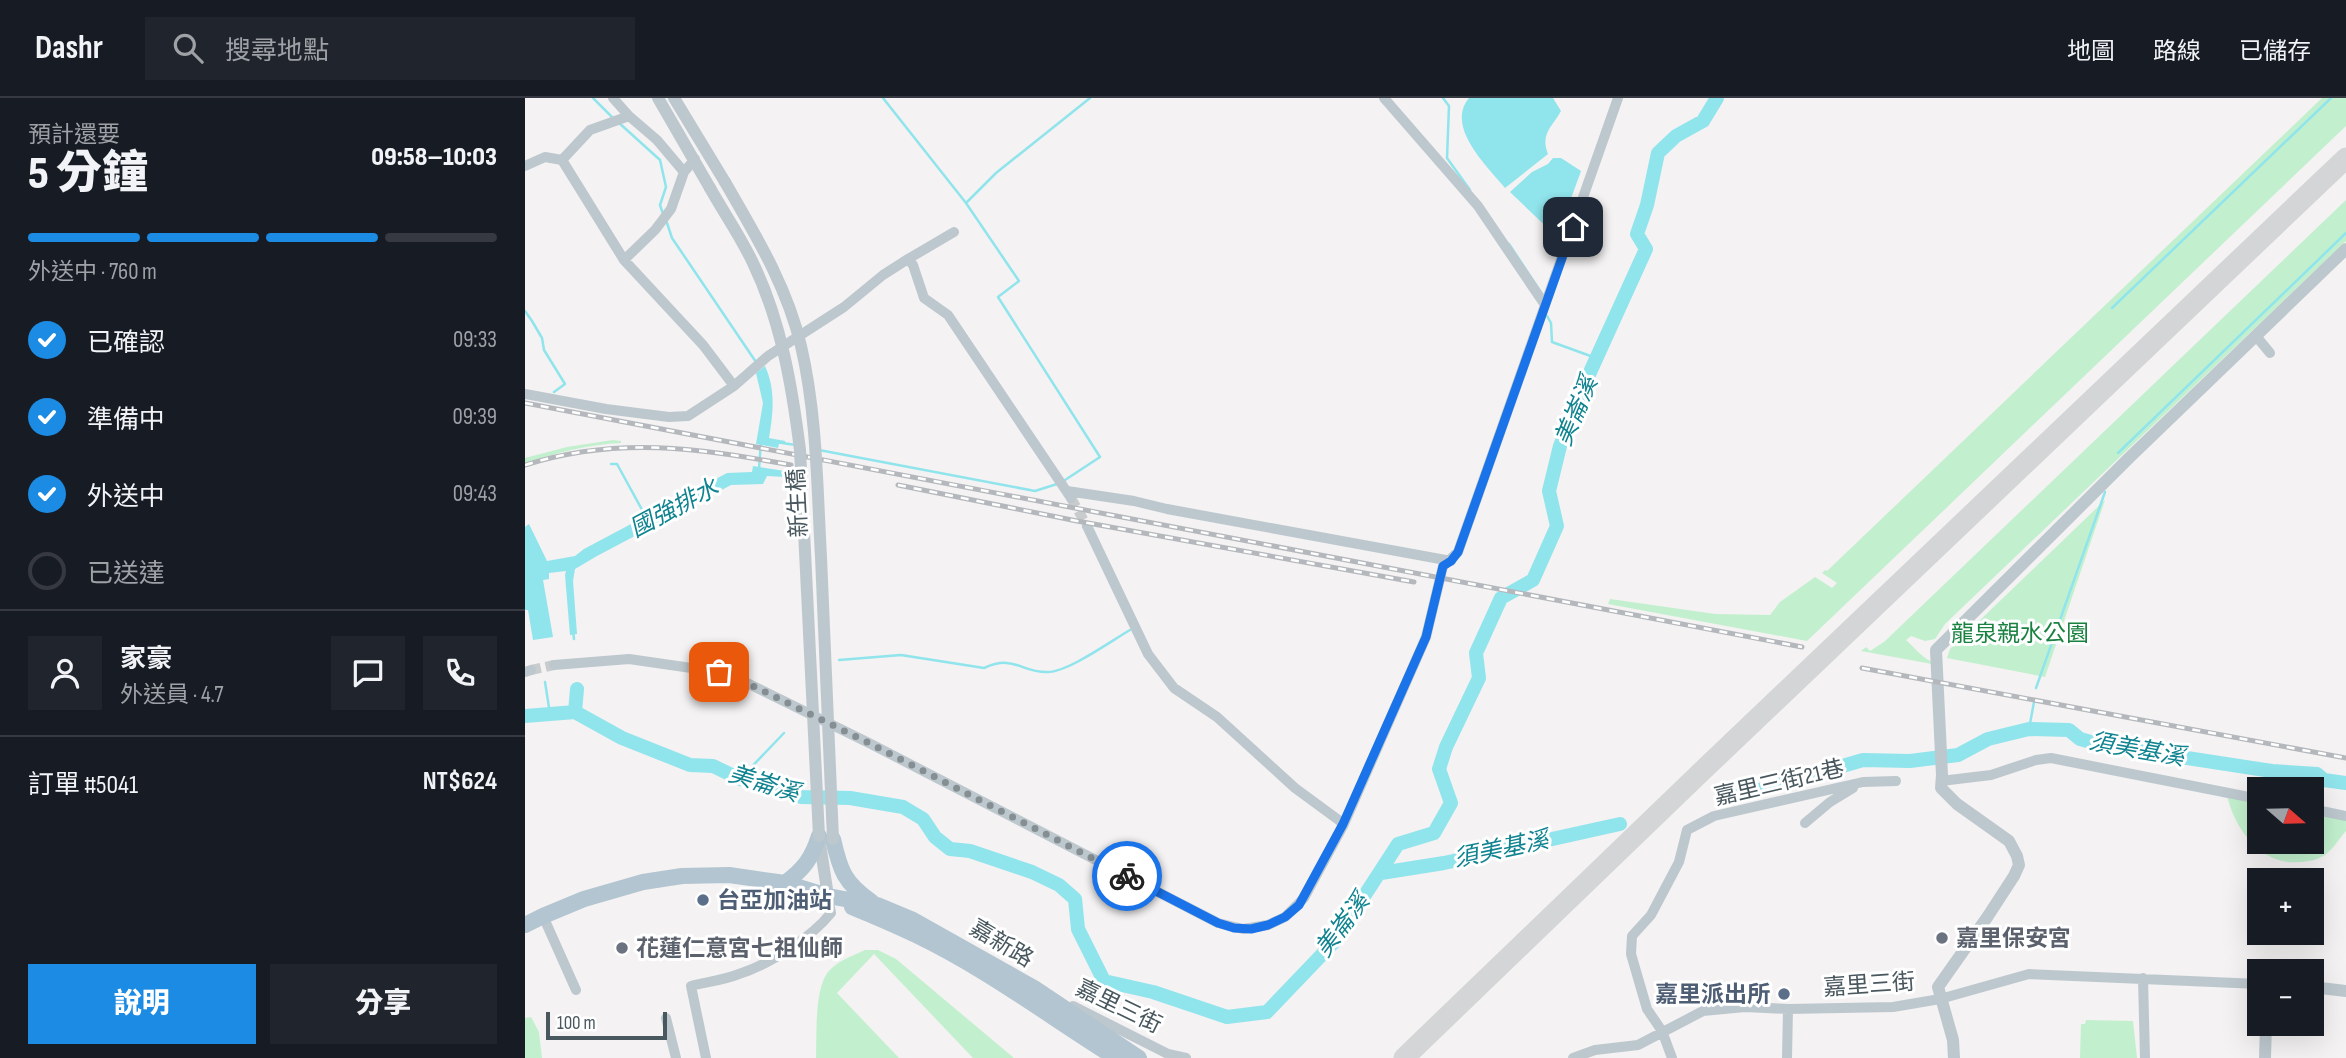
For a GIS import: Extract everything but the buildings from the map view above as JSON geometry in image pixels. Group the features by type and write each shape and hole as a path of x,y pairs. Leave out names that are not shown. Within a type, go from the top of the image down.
{"main road":[{"path":"785,883 806,866 826,837 846,881 877,905"},
{"name":"嘉新路","path":"525,925 584,899 643,882 682,876 729,875 785,883 828,896 877,905 913,919 1034,988 1139,1058"},
{"name":"嘉新路","path":"828,896 917,935 1025,998 1116,1058"}],"street":[{"path":"613,98 657,140 684,172"},
{"name":"新生橋","path":"658,98 753,262 776,324 794,399 800,450 826,837"},
{"name":"新生橋","path":"674,98 767,255 789,307 801,345 817,472 826,837"},
{"path":"1384,98 1479,206 1545,305"},
{"path":"554,665 629,659 719,672 869,743 1218,923 1251,929 1268,925 1292,912 1309,890 1343,824 1426,637 1443,566 1458,552 1618,98"},
{"path":"562,160 590,130 629,116"},
{"path":"525,166 545,157 562,160 624,260 703,345 734,386"},
{"path":"624,260 655,230 671,209 684,172 695,159"},
{"path":"525,394 606,410 669,417 688,415 734,386 768,356 844,307 883,275 954,232"},
{"path":"1954,1058 1953,1040 1940,999 1940,981 1988,916 2019,865 2009,841 1957,804 1941,788 1936,650 2130,457 2346,249"},
{"path":"908,259 913,265 924,298 948,315 1065,489 1451,561"},
{"path":"2256,336 2270,353"},
{"path":"1087,526 1148,654 1174,688 1217,717 1295,788 1343,824"},
{"path":"1942,776 1991,775 2036,760 2051,758 2247,797"},
{"name":"嘉里三街21巷","path":"1662,1031 1647,1009 1631,954 1632,936 1651,915 1679,862 1688,830 1713,816 1863,782 1896,781"},
{"path":"1805,822 1863,782"},
{"path":"2324,811 2346,816"},
{"path":"706,1058 691,986 740,974 820,928 831,913 826,837"},
{"path":"543,916 576,990"},
{"name":"嘉里三街","path":"1573,1058 1595,1050 1638,1045 1703,1011 1745,1007 1893,1007 1940,999 2029,974 2247,983"},
{"path":"2143,978 2145,1058"},
{"name":"嘉里三街","path":"1034,988 1159,1050 1186,1058"},
{"path":"2324,988 2346,991"},
{"path":"1787,1009 1787,1058"},
{"path":"666,1018 675,1058"},
{"path":"1662,1031 1672,1058"},
{"path":"2265,1058 2266,1036"}],"green space":[{"path":"2322,98 2346,98 2346,126 1807,641 1608,604 1610,599 1715,614 1770,615 1780,602 1815,577 1832,588 1837,583 1822,573 1825,570 1827,571"},
{"path":"2346,200 2346,241 1945,624 1935,639 1925,641 1911,636 1906,640 1932,664 1861,651 1866,647 1870,651 1884,642"},
{"path":"613,440 621,443 572,450 525,464 525,458 567,447"},
{"name":"龍泉親水公園","path":"2105,500 2045,677 1947,658 1950,649"},
{"path":"2227,795 2247,799 2247,837 2236,820"},
{"path":"2324,813 2346,817 2346,831 2325,855 2299,862 2285,862 2266,854 2324,854"},
{"path":"865,950 878,950 896,959 1014,1058 973,1058 874,954 837,993 899,1058 816,1058 817,1014 824,980 836,965"},
{"path":"531,1017 539,1032 542,1058 525,1058 525,1018"},
{"path":"2086,1020 2133,1021 2137,1058 2080,1058 2081,1024 2085,1024"}],"water":[{"path":"1469,98 1553,98 1561,111 1546,136 1548,154 1505,188 1479,158 1465,133 1463,109"},
{"path":"1553,158 1561,158 1581,171 1557,237 1510,192"},
{"path":"765,366 772,393 769,438 785,441 785,444 779,444 778,448 756,444 763,403 756,373"},
{"path":"753,466 785,471 785,477 767,476 763,484 731,485 575,569 573,581 577,634 570,635 566,571 549,573 549,579 543,580 553,637 533,640 528,610 525,610 525,527 529,524 547,561 575,556 727,473 752,472"}],"waterway":[{"name":"國強排水","path":"593,98 613,118"},
{"path":"883,98 966,203 1019,281 998,297 1100,457 1062,482"},
{"path":"967,202 996,173 1090,98"},
{"path":"1443,98 1449,106 1447,158 1470,190"},
{"name":"美崙溪","path":"525,716 575,712 622,738 690,765 713,766 740,779 776,784 801,797 850,798 903,807 923,819 935,837 950,849 970,851 1032,872 1059,885 1075,899 1078,929 1104,981 1153,992 1227,1017 1267,1012 1335,941 1398,844 1434,833 1451,803 1439,769 1446,747 1479,678 1476,653 1501,598 1533,580 1557,526 1549,491 1560,446 1586,381 1646,249 1637,234 1647,205 1658,153 1676,136 1703,121 1717,98"},
{"path":"2112,308 2331,98"},
{"name":"國強排水","path":"618,122 660,160 666,187 660,205 663,214"},
{"name":"國強排水","path":"666,220 672,238 756,362"},
{"path":"2118,453 2346,233"},
{"path":"1509,244 1542,294"},
{"path":"525,311 565,384 554,392"},
{"path":"1547,316 1551,323 1552,342 1596,358"},
{"name":"國強排水","path":"759,469 761,441"},
{"path":"782,443 796,445"},
{"path":"819,450 1035,491 1057,484"},
{"path":"611,464 617,464 646,517"},
{"path":"2036,688 2105,492"},
{"path":"839,660 901,655 984,668 1011,663 1039,672 1048,672 1078,662 1130,630"},
{"name":"國強排水","path":"573,631 574,639"},
{"path":"545,682 550,714"},
{"name":"國強排水","path":"575,712 577,689"},
{"path":"2029,729 2034,702"},
{"name":"須美基溪","path":"1729,799 1863,760 1910,761 1958,755 1988,739 2029,729 2069,730 2080,739 2102,745 2272,771 2317,774 2324,780 2346,783"},
{"path":"740,779 784,733"},
{"name":"須美基溪","path":"1381,873 1444,863 1620,824"}],"taxiway":[{"path":"1404,1058 2346,158"}],"tunnel":[{"path":"1071,498 1087,526"},
{"path":"531,670 554,665"}],"railway":[{"path":"525,403 1802,647"},
{"path":"525,465 593,450 626,448 690,450 791,465"},
{"path":"898,485 1077,521 1414,582"},
{"path":"1862,668 2346,758"}],"way so far":[{"path":"719,672 869,743 1127,876"}],"place":[{"name":"台亞加油站","path":"703,900"},
{"name":"嘉里保安宮","path":"1942,938"},
{"name":"花蓮仁意宮七祖仙師","path":"622,948"},
{"name":"嘉里派出所","path":"1784,994"}],"route":[{"path":"1127,876 1218,923 1234,928 1251,929 1276,922 1292,912 1304,898 1343,824 1426,637 1443,566 1458,552 1573,227"}]}
